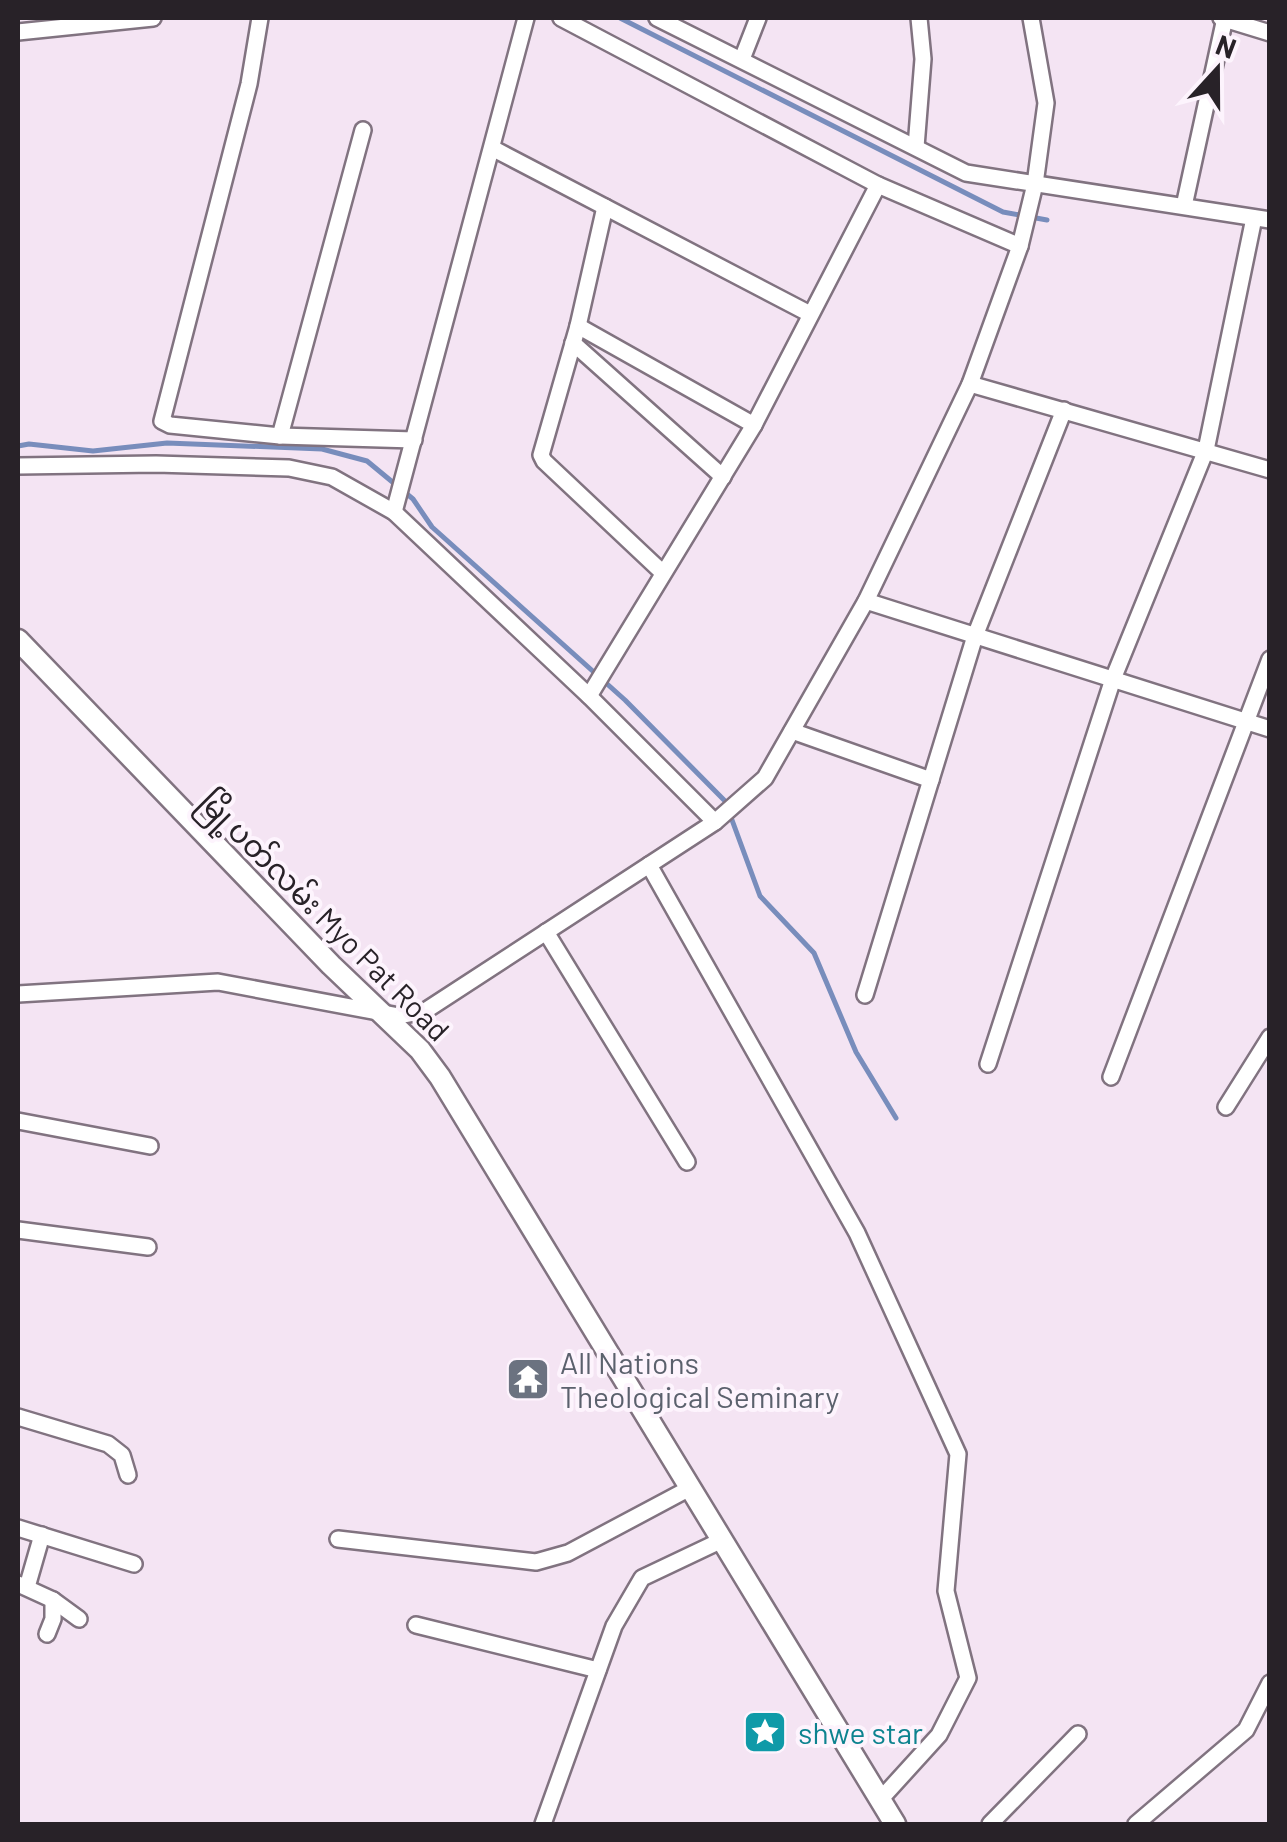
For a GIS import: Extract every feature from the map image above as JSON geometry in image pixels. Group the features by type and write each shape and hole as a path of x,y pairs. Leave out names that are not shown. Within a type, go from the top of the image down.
{"main road":[{"name":"မြို့ပတ်လမ်း Myo Pat Road","path":"18,640 331,965 420,1050 440,1077 895,1824"}],"street":[{"path":"18,32 153,18"},
{"path":"260,18 249,84 162,421 280,436 414,440"},
{"path":"394,512 526,18"},
{"path":"562,18 878,185 1020,246"},
{"path":"742,59 758,18"},
{"path":"916,147 922,59 918,18"},
{"path":"18,994 218,982 400,1016 425,1011 714,822 766,778 866,601 970,384 1020,246 1035,184 1046,103 1031,18"},
{"path":"1184,206 1223,18 1270,32"},
{"path":"663,19 966,173 1262,219 1206,450 1113,679 988,1064"},
{"path":"280,436 363,130"},
{"path":"492,148 810,314"},
{"path":"589,696 754,424 878,185"},
{"path":"605,207 578,326 544,444 544,461 663,573"},
{"path":"578,326 754,424"},
{"path":"573,343 723,477"},
{"path":"970,384 1270,470"},
{"path":"866,994 975,636 1064,410"},
{"path":"18,466 156,464 313,470 332,477 394,512 589,696 714,822"},
{"path":"866,601 1270,730"},
{"path":"1111,1077 1270,658"},
{"path":"792,730 931,780"},
{"path":"649,865 858,1233 958,1454 946,1591 968,1678 939,1734 879,1801"},
{"path":"546,932 687,1162"},
{"path":"1226,1108 1270,1037"},
{"path":"18,1121 150,1146"},
{"path":"18,1230 148,1247"},
{"path":"18,1417 108,1444 122,1455 128,1475"},
{"path":"338,1539 536,1562 568,1553 690,1488"},
{"path":"18,1528 134,1564"},
{"path":"42,1536 22,1586 52,1600 78,1619"},
{"path":"542,1824 614,1626 642,1578 720,1541"},
{"path":"47,1634 52,1600"},
{"path":"416,1624 598,1670"},
{"path":"1136,1824 1246,1730 1270,1683"},
{"path":"990,1824 1078,1734"}],"waterway":[{"path":"620,18 1003,212 1047,220"},
{"path":"18,446 93,451 167,443 322,449 367,461 413,499 432,527 625,700 725,801 760,896 814,953 856,1052 896,1118"}],"place":[{"name":"All Nations Theological Seminary","path":"528,1379"},
{"name":"shwe star","path":"765,1732"}]}
